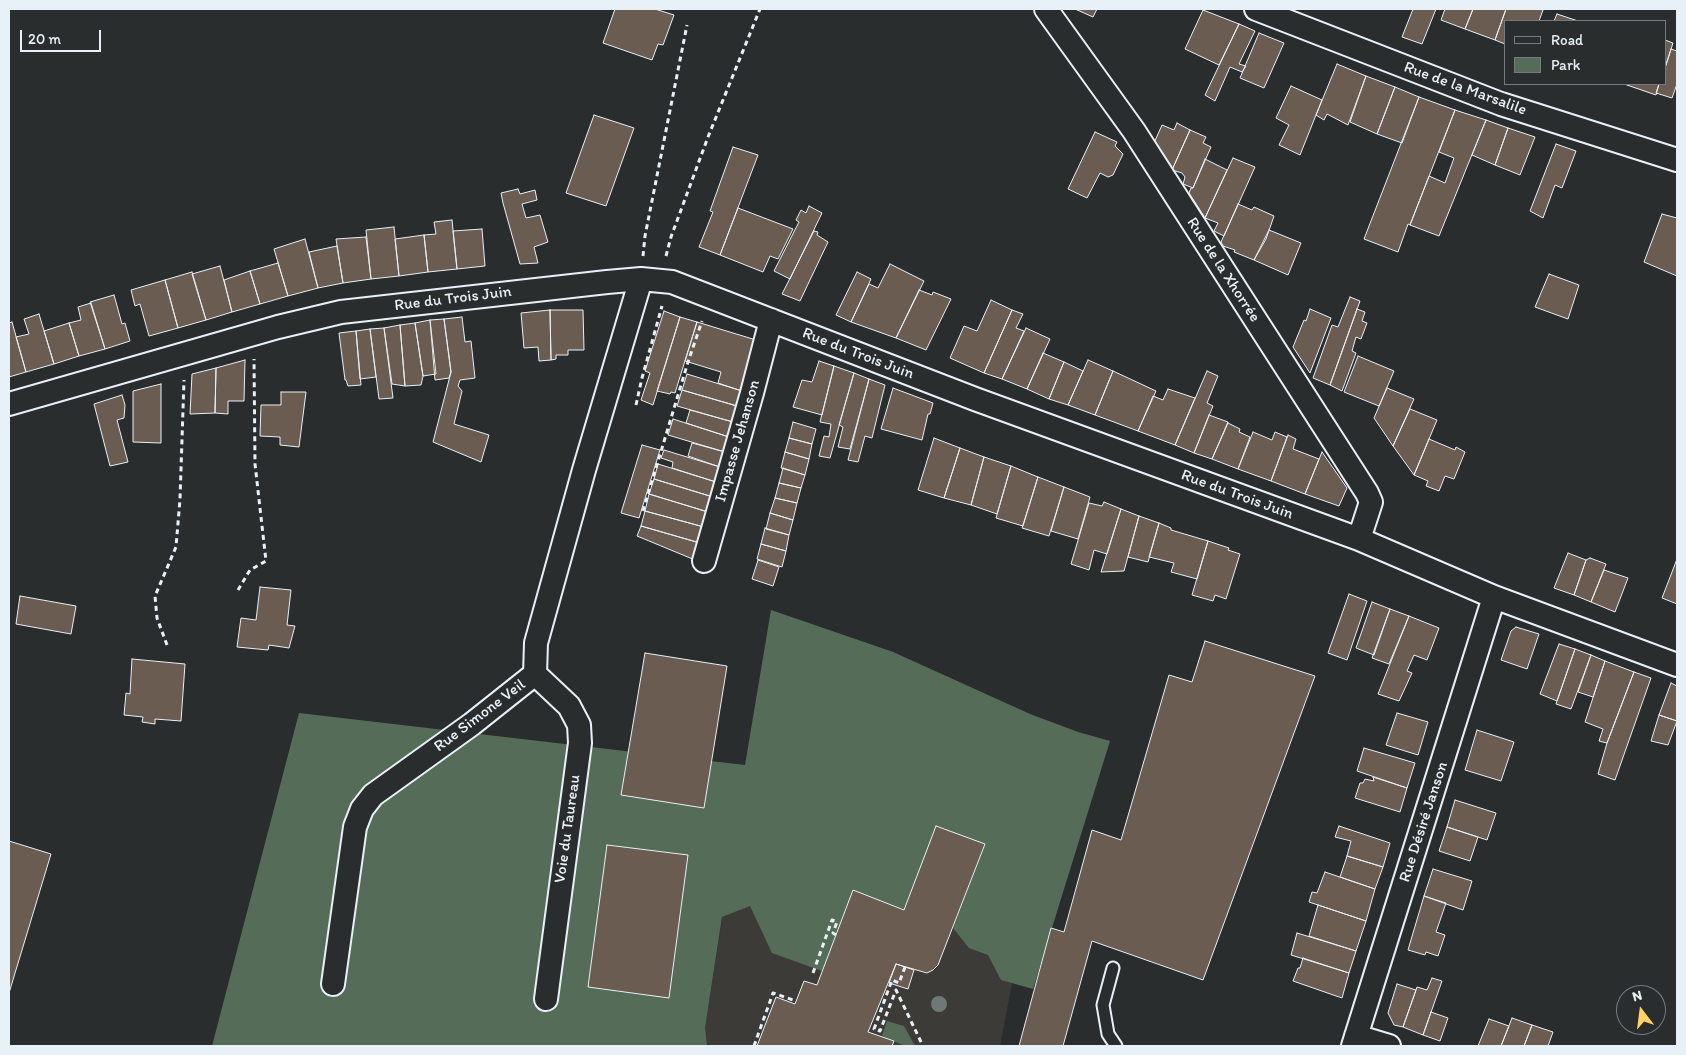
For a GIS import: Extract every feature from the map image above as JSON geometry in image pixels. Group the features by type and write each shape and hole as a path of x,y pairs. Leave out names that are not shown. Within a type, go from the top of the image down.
{"street":[{"name":"Rue de la Xhorrée","path":"1046,9 1134,131 1367,493 1371,502 1359,539"},
{"name":"Rue de la Marsalile","path":"1256,9 1501,104 1677,160"},
{"name":"Rue du Trois Juin","path":"9,404 340,312 549,288 657,280 672,282 975,399 1359,539 1494,597 1677,665"},
{"name":"Rue Simone Veil","path":"333,984 355,827 362,810 373,795 472,724 535,674 536,643 584,470 657,280"},
{"name":"Impasse Jehanson","path":"704,561 771,320"},
{"name":"Rue Désiré Janson","path":"1354,1041 1494,597"},
{"name":"Voie du Taureau","path":"535,674 568,706 579,725 580,744 546,999"},
{"path":"1354,1041 1389,1046"}],"lane":[{"path":"1113,968 1103,1005 1108,1034 1116,1046"}],"path":[{"path":"636,405 657,280 708,137 760,9"},
{"path":"657,280 645,236 687,25"},
{"path":"643,511 710,296"},
{"path":"238,590 250,570 266,561 255,464 253,335"},
{"path":"168,645 157,618 155,596 176,547 180,499 184,380 180,356"},
{"path":"813,973 832,920 837,922 833,933 836,935"},
{"path":"899,983 892,980 874,1029 880,1030 899,983 905,967"},
{"path":"896,990 923,1046"},
{"path":"754,1046 766,1019 773,993 796,1001"}],"shaded area":[{"path":"771,610 893,652 1030,714 1078,732 1110,741 1025,915 1000,1046 702,1046"}],"green space":[{"path":"771,610 893,652 1030,714 1078,732 1110,741 1033,989 1001,980 988,955 969,948 953,928 985,844 904,910 853,891 822,971 772,953 750,906 722,917 705,1028 707,1046 212,1046 299,713 745,765"},
{"path":"887,1021 904,1026 915,1046 905,1046 882,1036"}],"building":[{"path":"615,9 655,9 674,15 663,45 658,44 652,60 603,43"},
{"path":"1075,9 1097,9 1093,17"},
{"path":"1413,9 1436,9 1422,44 1402,37"},
{"path":"1445,9 1473,9 1465,29 1441,20"},
{"path":"1473,9 1506,9 1495,40 1465,29"},
{"path":"1506,9 1543,10 1539,20 1504,20 1504,44 1495,40"},
{"path":"1203,10 1239,24 1219,65 1185,49"},
{"path":"1557,14 1575,20 1554,20"},
{"path":"1239,24 1255,31 1239,64 1246,66 1242,72 1230,67 1215,101 1205,95"},
{"path":"1259,33 1284,43 1264,88 1240,78"},
{"path":"1666,40 1673,43 1666,65"},
{"path":"1671,49 1677,51 1677,84 1672,98 1656,93 1659,85 1666,85 1666,65"},
{"path":"1337,64 1366,76 1348,125 1327,114 1324,120 1316,115"},
{"path":"1366,76 1395,87 1377,134 1350,122"},
{"path":"1627,85 1659,85 1656,95"},
{"path":"1291,86 1322,100 1300,155 1279,145 1289,125 1276,118"},
{"path":"1395,87 1419,97 1402,143 1377,134"},
{"path":"1419,97 1455,110 1398,252 1364,239"},
{"path":"1455,110 1486,120 1439,236 1410,225 1429,176 1445,183 1454,158 1439,152"},
{"path":"594,115 634,128 606,206 566,193"},
{"path":"1486,120 1508,128 1495,165 1472,155"},
{"path":"1177,123 1190,130 1172,170 1154,143 1162,125 1174,130"},
{"path":"1508,128 1535,137 1520,175 1495,165"},
{"path":"1190,130 1206,137 1203,143 1211,147 1193,188 1183,184 1185,177 1182,173 1172,170"},
{"path":"1095,132 1117,142 1115,146 1123,154 1113,175 1108,177 1100,173 1087,198 1068,189"},
{"path":"1556,144 1576,151 1562,188 1555,185 1543,218 1530,211"},
{"path":"733,147 758,155 720,255 699,247 713,212 710,211"},
{"path":"1233,158 1255,167 1224,236 1214,231 1218,223 1205,218"},
{"path":"1205,159 1227,170 1205,218 1189,193"},
{"path":"518,189 520,194 535,190 537,200 522,204 526,218 540,215 548,242 534,247 538,263 520,264 503,203 501,193"},
{"path":"1238,204 1252,210 1254,207 1274,216 1266,239 1254,260 1223,246 1221,242"},
{"path":"809,206 822,213 790,279 774,271 799,222 796,220 801,210 806,213"},
{"path":"738,208 793,229 778,259 770,256 763,272 720,255"},
{"path":"1662,214 1677,218 1677,276 1644,262"},
{"path":"452,220 457,269 428,272 424,235 436,234 434,222"},
{"path":"394,227 399,276 371,279 366,230"},
{"path":"482,229 485,266 457,269 453,231"},
{"path":"1269,230 1301,243 1288,275 1254,260"},
{"path":"814,231 818,232 817,235 828,242 800,301 782,294"},
{"path":"424,235 428,272 399,276 395,239"},
{"path":"366,237 371,279 343,283 336,239"},
{"path":"305,239 318,288 288,296 274,249"},
{"path":"337,246 343,283 318,288 309,252"},
{"path":"278,263 288,296 260,304 250,271"},
{"path":"890,264 924,281 896,338 851,322 869,284 878,288"},
{"path":"220,266 232,312 206,320 192,274"},
{"path":"250,271 260,304 232,312 224,280"},
{"path":"192,272 206,320 178,328 165,280"},
{"path":"857,272 871,279 851,322 836,315"},
{"path":"1549,274 1579,285 1568,319 1535,307"},
{"path":"165,280 178,328 149,336 140,304 135,306 131,290"},
{"path":"919,290 932,295 933,292 951,299 926,350 896,338"},
{"path":"114,295 122,324 125,323 130,341 105,349 90,302"},
{"path":"1350,297 1360,301 1330,385 1313,378 1332,325 1338,327"},
{"path":"991,300 1012,310 984,373 950,358 964,326 977,331"},
{"path":"91,303 105,349 79,356 69,323 81,320 78,307"},
{"path":"1310,309 1331,318 1310,373 1293,347"},
{"path":"1357,309 1365,312 1362,321 1367,323 1361,339 1356,337 1352,351 1356,353 1342,391 1330,385"},
{"path":"550,310 583,310 584,350 568,350 568,355 556,355 556,359 551,360"},
{"path":"550,310 551,360 539,361 538,347 524,348 521,313"},
{"path":"1012,310 1023,314 1016,328 1024,331 1002,379 984,373"},
{"path":"664,311 680,317 653,405 641,400 650,373 645,371"},
{"path":"39,314 54,364 26,372 16,337 29,334 24,319"},
{"path":"462,317 465,342 471,341 475,378 460,380 458,386 462,391 454,424 489,435 481,462 433,442 451,372 444,319"},
{"path":"680,317 697,322 675,393 671,392 670,394 657,391"},
{"path":"444,319 451,372 449,378 435,380 430,320"},
{"path":"430,320 436,374 423,376 415,323"},
{"path":"12,322 26,372 9,377 9,323"},
{"path":"697,322 756,340 742,391 718,383 721,372 685,361"},
{"path":"69,323 79,356 54,364 44,331"},
{"path":"415,323 423,376 421,385 405,386 400,325"},
{"path":"400,325 405,386 392,384 384,328"},
{"path":"384,328 393,398 379,399 370,329"},
{"path":"1026,328 1050,339 1027,389 1002,379"},
{"path":"370,329 376,377 360,379 356,331"},
{"path":"356,331 361,385 348,386 345,380 339,333"},
{"path":"1043,353 1064,362 1049,399 1027,389"},
{"path":"1358,356 1394,371 1379,406 1344,392"},
{"path":"245,360 244,401 228,401 228,414 215,413 216,368"},
{"path":"1088,360 1113,371 1095,415 1068,405"},
{"path":"819,361 834,366 822,415 793,407 802,380 812,382"},
{"path":"1064,362 1083,371 1068,405 1049,399"},
{"path":"834,366 854,373 830,458 819,456 824,436 829,437 831,424 820,422"},
{"path":"216,368 215,413 190,414 192,374"},
{"path":"1113,371 1156,391 1138,431 1095,415"},
{"path":"1207,371 1218,376 1207,403 1213,406 1194,453 1175,445"},
{"path":"854,373 869,379 850,449 838,447 843,427 839,425"},
{"path":"687,374 742,391 737,406 682,390"},
{"path":"869,379 885,385 872,438 865,436 858,462 848,460"},
{"path":"161,384 161,443 133,442 133,391"},
{"path":"893,388 933,403 930,414 928,414 922,440 881,429"},
{"path":"1387,388 1414,399 1393,446 1374,418"},
{"path":"1168,389 1195,398 1175,445 1138,431 1153,396 1163,400"},
{"path":"682,390 737,406 733,422 677,406"},
{"path":"281,392 306,392 299,447 280,445 280,437 260,436 261,405 281,405"},
{"path":"122,395 125,405 124,418 117,420 128,462 110,466 94,404"},
{"path":"1410,409 1437,420 1414,475 1393,446"},
{"path":"690,410 733,422 729,437 686,423"},
{"path":"1209,415 1228,422 1212,459 1194,453"},
{"path":"673,419 729,437 725,452 668,435"},
{"path":"793,422 816,429 812,444 789,438"},
{"path":"1228,423 1240,429 1239,432 1250,437 1238,469 1212,459"},
{"path":"1253,432 1272,440 1275,432 1287,437 1271,481 1238,469"},
{"path":"1288,435 1296,439 1293,449 1319,459 1305,494 1271,481"},
{"path":"789,438 812,444 809,459 785,452"},
{"path":"934,438 960,448 944,498 918,490"},
{"path":"1429,439 1455,450 1456,447 1465,452 1454,479 1445,476 1439,491 1426,486 1428,481 1414,475"},
{"path":"692,443 725,452 720,467 688,456"},
{"path":"642,445 660,450 639,518 621,513"},
{"path":"960,448 984,457 971,505 944,498"},
{"path":"664,450 720,467 716,482 672,468 673,462 661,458"},
{"path":"785,452 809,459 805,475 781,468"},
{"path":"1322,452 1347,488 1339,506 1305,494"},
{"path":"984,457 1011,466 997,514 971,505"},
{"path":"658,464 716,482 713,497 654,479"},
{"path":"1011,466 1038,477 1023,526 996,518"},
{"path":"783,468 805,475 801,488 779,483"},
{"path":"1038,477 1064,487 1049,536 1022,528"},
{"path":"654,479 713,497 708,512 649,494"},
{"path":"779,483 801,488 797,503 775,498"},
{"path":"1064,487 1090,497 1078,539 1051,531"},
{"path":"649,494 708,512 704,527 645,511"},
{"path":"775,498 797,503 793,520 770,513"},
{"path":"1104,502 1121,509 1107,554 1094,550 1089,570 1071,564 1089,503 1102,506"},
{"path":"1121,509 1139,516 1124,571 1101,572"},
{"path":"645,511 704,527 700,543 641,526"},
{"path":"770,513 793,520 789,535 766,529"},
{"path":"1139,516 1159,523 1148,562 1128,557"},
{"path":"1159,523 1171,528 1171,530 1208,541 1197,579 1171,572 1174,563 1149,557"},
{"path":"641,526 700,543 695,560 637,536"},
{"path":"765,528 789,535 786,551 761,544"},
{"path":"1208,541 1240,554 1226,599 1215,595 1213,601 1192,595"},
{"path":"761,544 786,551 782,567 757,559"},
{"path":"1568,553 1586,560 1574,595 1554,588"},
{"path":"1590,558 1606,564 1591,602 1574,595 1586,560"},
{"path":"1677,559 1677,604 1662,598"},
{"path":"758,560 779,567 773,586 752,579"},
{"path":"1604,570 1628,578 1615,612 1591,602"},
{"path":"260,587 291,590 287,625 295,626 289,648 269,645 268,650 237,647 241,618 256,620"},
{"path":"1349,594 1367,601 1347,660 1328,653"},
{"path":"20,596 76,606 71,634 16,624"},
{"path":"1372,602 1390,609 1374,655 1356,648"},
{"path":"1390,609 1409,616 1389,664 1372,658"},
{"path":"1409,616 1439,628 1427,660 1414,655 1407,671 1412,673 1399,701 1378,694"},
{"path":"1516,627 1539,634 1527,669 1501,660 1511,631"},
{"path":"1205,641 1315,676 1203,980 1092,941 1063,1046 1019,1046 1051,928 1064,932 1092,830 1121,840 1169,675 1192,682"},
{"path":"1559,644 1575,649 1557,701 1540,694"},
{"path":"1575,649 1591,655 1571,709 1556,704"},
{"path":"645,653 727,666 704,808 621,795"},
{"path":"1591,655 1605,661 1593,697 1578,692"},
{"path":"132,659 185,664 181,721 155,719 155,724 142,722 143,717 124,715 126,693 130,694"},
{"path":"1605,661 1634,672 1607,743 1599,741 1603,729 1585,722"},
{"path":"1634,672 1651,678 1615,780 1598,774 1607,743"},
{"path":"1671,683 1677,686 1677,721 1659,715"},
{"path":"1397,713 1428,722 1418,755 1386,745"},
{"path":"1659,715 1677,721 1668,745 1651,741"},
{"path":"1477,730 1514,742 1501,781 1465,770"},
{"path":"1364,748 1415,763 1407,788 1357,771"},
{"path":"1373,777 1407,788 1400,812 1355,798 1360,783 1363,783 1365,779 1374,781"},
{"path":"1455,800 1496,813 1487,840 1447,827"},
{"path":"936,826 985,844 938,965 927,973 896,964 868,1032 894,1041 892,1046 757,1046 776,997 795,1004 804,981 817,985 853,890 904,910"},
{"path":"1339,826 1390,843 1383,867 1347,856 1351,841 1335,837"},
{"path":"1447,827 1478,837 1470,861 1439,851"},
{"path":"9,841 51,854 9,993"},
{"path":"607,845 688,855 669,998 588,987"},
{"path":"1347,856 1383,867 1375,889 1340,877"},
{"path":"1433,869 1472,881 1463,910 1424,896"},
{"path":"1325,872 1375,889 1366,921 1309,902 1312,892 1317,893"},
{"path":"1424,896 1446,903 1436,932 1445,935 1438,956 1426,952 1425,955 1408,950"},
{"path":"1318,905 1366,921 1356,951 1309,936"},
{"path":"1297,933 1356,951 1349,973 1291,955"},
{"path":"1303,958 1349,973 1342,998 1293,981"},
{"path":"896,964 914,970 908,989 889,983"},
{"path":"1432,978 1442,981 1423,1035 1403,1027 1417,987 1427,990"},
{"path":"1397,984 1416,990 1403,1027 1394,1025 1388,1013"},
{"path":"1431,1012 1448,1018 1440,1041 1423,1035"},
{"path":"1512,1018 1532,1025 1524,1046 1501,1046"},
{"path":"1489,1019 1509,1026 1501,1046 1478,1046"},
{"path":"1532,1025 1553,1032 1548,1046 1524,1046"}]}
